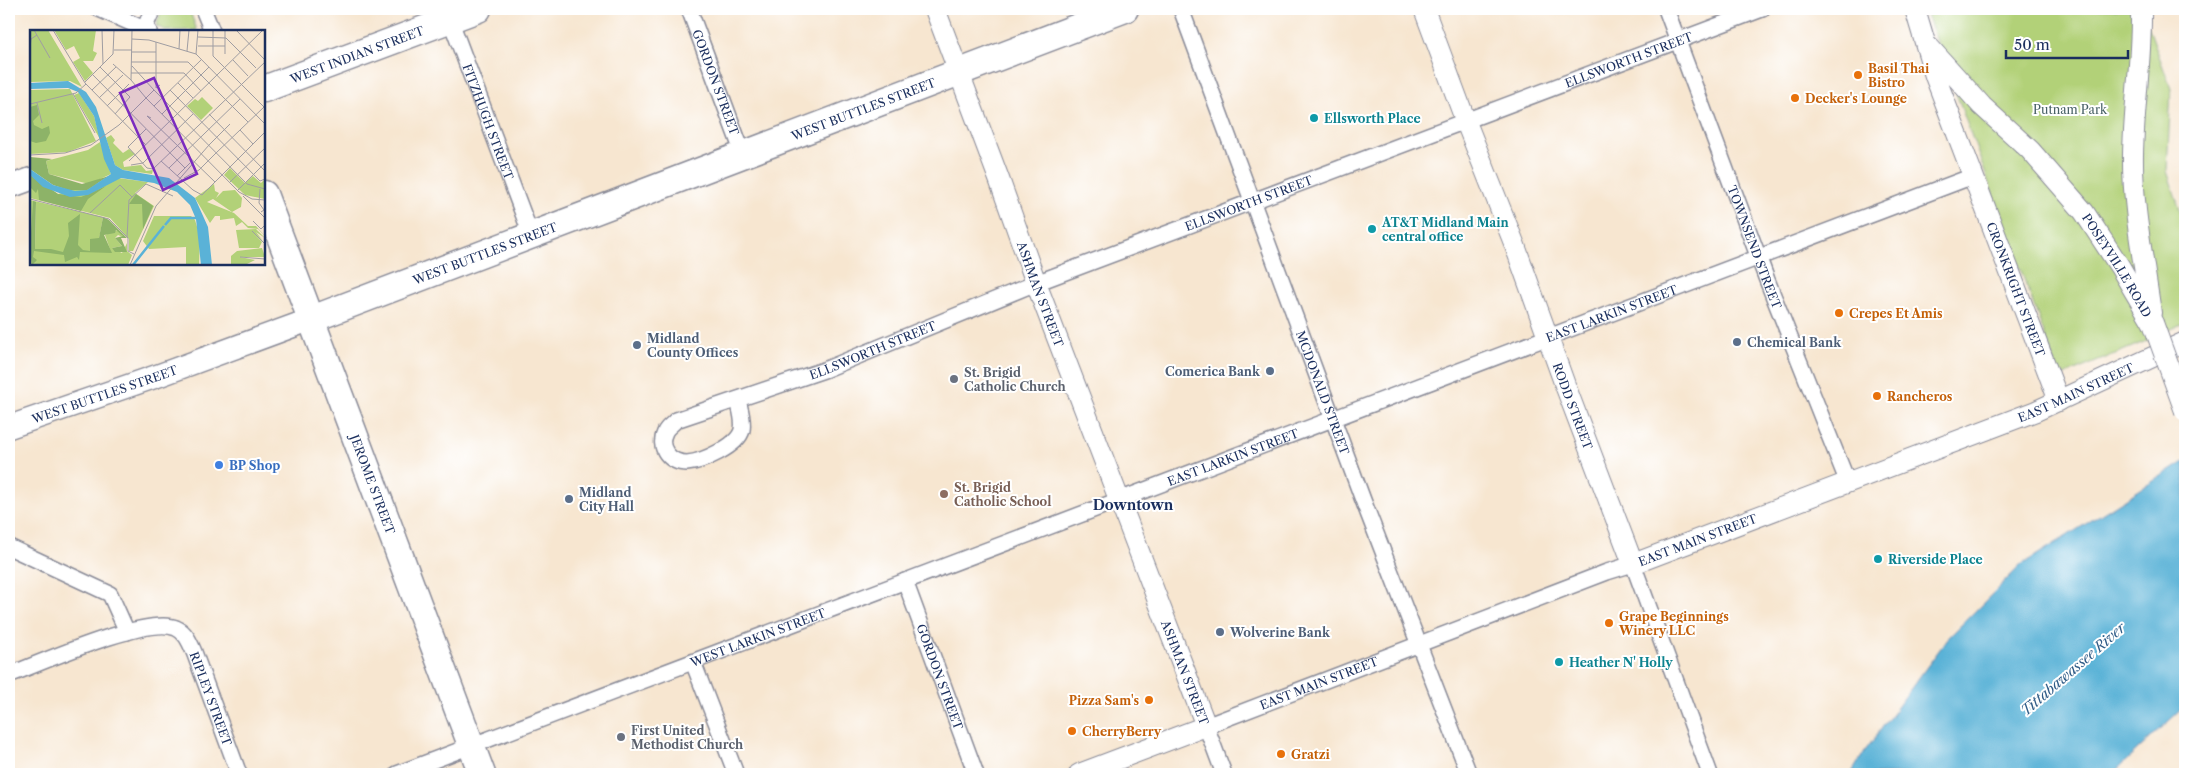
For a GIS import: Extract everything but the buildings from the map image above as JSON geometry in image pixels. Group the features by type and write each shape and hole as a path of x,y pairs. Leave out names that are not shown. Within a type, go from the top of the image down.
{"highway":[{"name":"WEST INDIAN STREET","path":"265,89 448,14 478,9"},
{"name":"WEST BUTTLES STREET","path":"312,318 1125,9"},
{"name":"JEROME STREET","path":"265,197 482,774"}],"main road":[{"path":"9,187 30,179"},
{"name":"WEST BUTTLES STREET","path":"9,427 160,375 312,318"}],"street":[{"path":"99,9 146,30 153,9"},
{"path":"203,9 212,30"},
{"name":"GORDON STREET","path":"689,9 743,154"},
{"name":"ASHMAN STREET","path":"935,9 1036,283 1224,774"},
{"name":"MCDONALD STREET","path":"1181,9 1333,419 1468,774"},
{"name":"RODD STREET","path":"1424,9 1514,243 1710,774"},
{"name":"TOWNSEND STREET","path":"1666,9 1758,257 1848,483"},
{"name":"ELLSWORTH STREET","path":"738,400 742,415 742,431 732,445 688,463 674,461 665,452 662,442 666,431 676,420 824,370 1036,283 1762,9"},
{"path":"1915,9 1935,76 1973,176"},
{"name":"POSEYVILLE ROAD","path":"2141,9 2141,53 2134,123 2134,189 2153,323"},
{"name":"FITZHUGH STREET","path":"448,14 531,235"},
{"name":"POSEYVILLE ROAD","path":"1925,43 1982,106 2030,150 2084,212 2120,267 2153,323"},
{"name":"EAST LARKIN STREET","path":"1118,500 1973,176"},
{"name":"CRONKRIGHT STREET","path":"1973,176 2059,401"},
{"path":"2153,323 2185,411"},
{"name":"EAST MAIN STREET","path":"1206,726 2036,411 2185,342"},
{"name":"WEST LARKIN STREET","path":"397,774 1118,500"},
{"path":"9,548 110,594 127,632 9,675"},
{"name":"GORDON STREET","path":"905,581 976,774"},
{"name":"RIPLEY STREET","path":"127,632 161,626 176,628 188,638 239,774"},
{"path":"692,662 736,774"},
{"path":"1079,774 1206,726"}],"green space":[{"path":"162,9 189,9 197,30 165,30 156,26"},
{"name":"Putnam Park","path":"1925,9 2142,9 2171,89 2167,171 2185,225 2185,322 2156,337 2060,377"}],"water":[{"name":"Tittabawassee River","path":"2185,461 2185,706 2112,774 1851,774 1865,751 1948,638 2021,565"}],"place":[{"name":"Basil Thai Bistro","path":"1858,75"},
{"name":"Decker's Lounge","path":"1795,98"},
{"name":"Ellsworth Place","path":"1314,118"},
{"name":"AT&T Midland Main central office","path":"1372,229"},
{"name":"Crepes Et Amis","path":"1839,313"},
{"name":"Chemical Bank","path":"1737,342"},
{"name":"Midland County Offices","path":"637,345"},
{"name":"Comerica Bank","path":"1270,371"},
{"name":"St. Brigid Catholic Church","path":"954,379"},
{"name":"Rancheros","path":"1877,396"},
{"name":"BP Shop","path":"219,465"},
{"name":"St. Brigid Catholic School","path":"944,494"},
{"name":"Midland City Hall","path":"569,499"},
{"name":"Riverside Place","path":"1878,559"},
{"name":"Grape Beginnings Winery LLC","path":"1609,623"},
{"name":"Wolverine Bank","path":"1220,632"},
{"name":"Heather N' Holly","path":"1559,662"},
{"name":"Pizza Sam's","path":"1149,700"},
{"name":"CherryBerry","path":"1072,731"},
{"name":"First United Methodist Church","path":"621,737"},
{"name":"Gratzi","path":"1281,754"}],"district":[{"name":"Downtown","path":"1133,505"}]}
